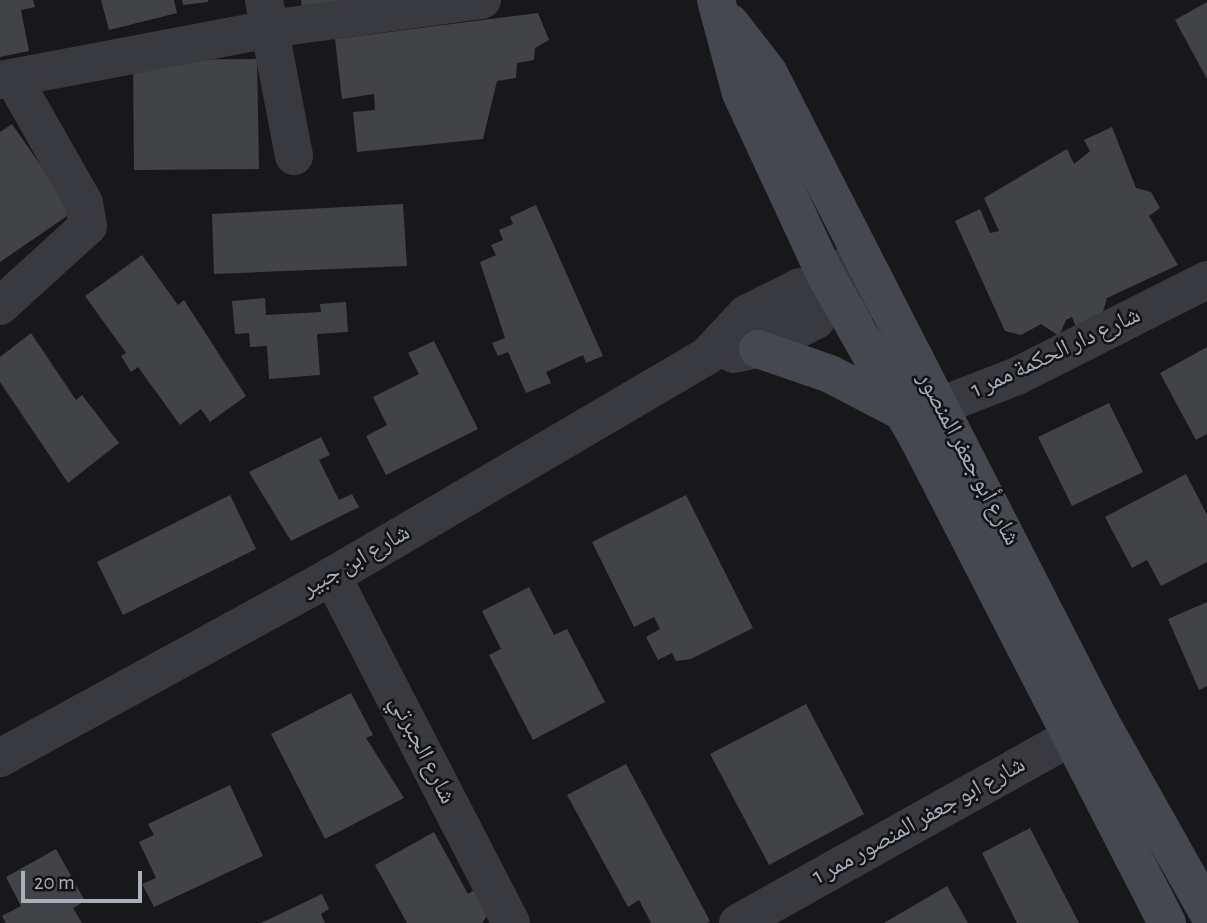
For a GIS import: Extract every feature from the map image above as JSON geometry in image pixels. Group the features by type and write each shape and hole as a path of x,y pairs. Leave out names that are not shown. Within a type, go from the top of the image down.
{"street":[{"path":"0,306 88,226 83,203 6,79 266,15 482,0"},
{"name":"شارع أبو جعفر المنصور","path":"718,6 768,72 940,406 1167,923"},
{"name":"شارع أبو جعفر المنصور","path":"718,6 741,93 834,290 1084,729 1207,911"},
{"path":"266,15 294,156"},
{"name":"شارع ابن جبير","path":"708,355 758,349 816,320 834,290 856,242"},
{"name":"شارع دار الحكمة ممر 1","path":"901,411 940,406 1017,376 1207,280"},
{"name":"شارع ابن جبير","path":"0,758 332,576 708,355 746,314 800,287 834,290 884,300"},
{"path":"758,349 830,374 901,411"},
{"name":"شارع الجبرتي","path":"332,576 511,923"},
{"name":"شارع ابو جعفر المنصور ممر 1","path":"738,923 1084,729"}],"building":[{"path":"0,0 33,0 35,7 21,10 29,51 0,57"},
{"path":"101,0 174,0 177,13 109,30"},
{"path":"182,0 208,0 208,2 183,5"},
{"path":"301,0 359,0 303,12"},
{"path":"1207,2 1207,79 1175,20"},
{"path":"538,13 549,40 535,48 534,60 517,63 516,78 497,81 483,139 357,152 353,112 375,110 374,94 342,99 335,39"},
{"path":"257,59 259,169 134,170 133,60"},
{"path":"12,124 73,212 0,262 0,132"},
{"path":"1112,127 1136,188 1151,192 1160,208 1149,216 1178,265 1107,298 1101,318 1076,327 1072,317 1066,320 1059,336 1041,324 1021,335 1005,331 955,221 980,209 990,233 999,231 984,198 1067,149 1074,164 1090,151 1084,140"},
{"path":"403,204 407,266 214,274 212,214"},
{"path":"536,205 603,356 586,363 583,355 546,372 551,383 526,393 508,352 498,356 492,343 505,338 480,262 496,255 491,245 503,240 499,230 513,224 510,217"},
{"path":"142,255 178,305 184,300 246,396 210,422 201,409 180,425 138,367 131,372 121,356 126,353 85,296"},
{"path":"265,298 266,315 321,312 320,304 346,302 348,332 317,334 320,375 269,379 267,346 250,347 249,333 235,334 232,301"},
{"path":"31,333 76,400 82,395 119,443 68,483 0,382 0,357"},
{"path":"434,341 478,429 386,475 366,436 387,425 373,397 419,374 408,353"},
{"path":"1207,347 1207,434 1196,440 1160,373"},
{"path":"1109,403 1143,472 1072,506 1038,437"},
{"path":"321,437 330,455 319,460 339,500 352,494 359,507 291,541 249,472"},
{"path":"1186,474 1207,515 1207,562 1161,586 1147,560 1132,568 1105,517"},
{"path":"230,495 256,549 123,615 97,562"},
{"path":"686,495 753,628 691,659 676,661 672,653 658,660 646,637 660,629 654,617 634,627 592,542"},
{"path":"529,587 554,635 567,629 605,702 533,740 489,655 501,649 482,611"},
{"path":"1207,602 1207,686 1199,690 1168,619"},
{"path":"351,693 373,735 366,738 404,798 325,839 271,734"},
{"path":"806,704 864,814 769,865 710,754"},
{"path":"626,764 710,921 707,923 651,923 639,900 628,907 567,795"},
{"path":"230,785 263,856 154,907 142,884 156,878 139,842 154,835 148,824"},
{"path":"1030,828 1079,923 1017,923 982,853"},
{"path":"434,832 468,894 476,889 489,913 482,923 407,923 375,865"},
{"path":"56,849 85,901 73,908 82,923 6,923 2,916 21,906 6,877"},
{"path":"947,886 968,923 884,923"},
{"path":"322,894 329,909 321,914 325,923 261,923"}]}
